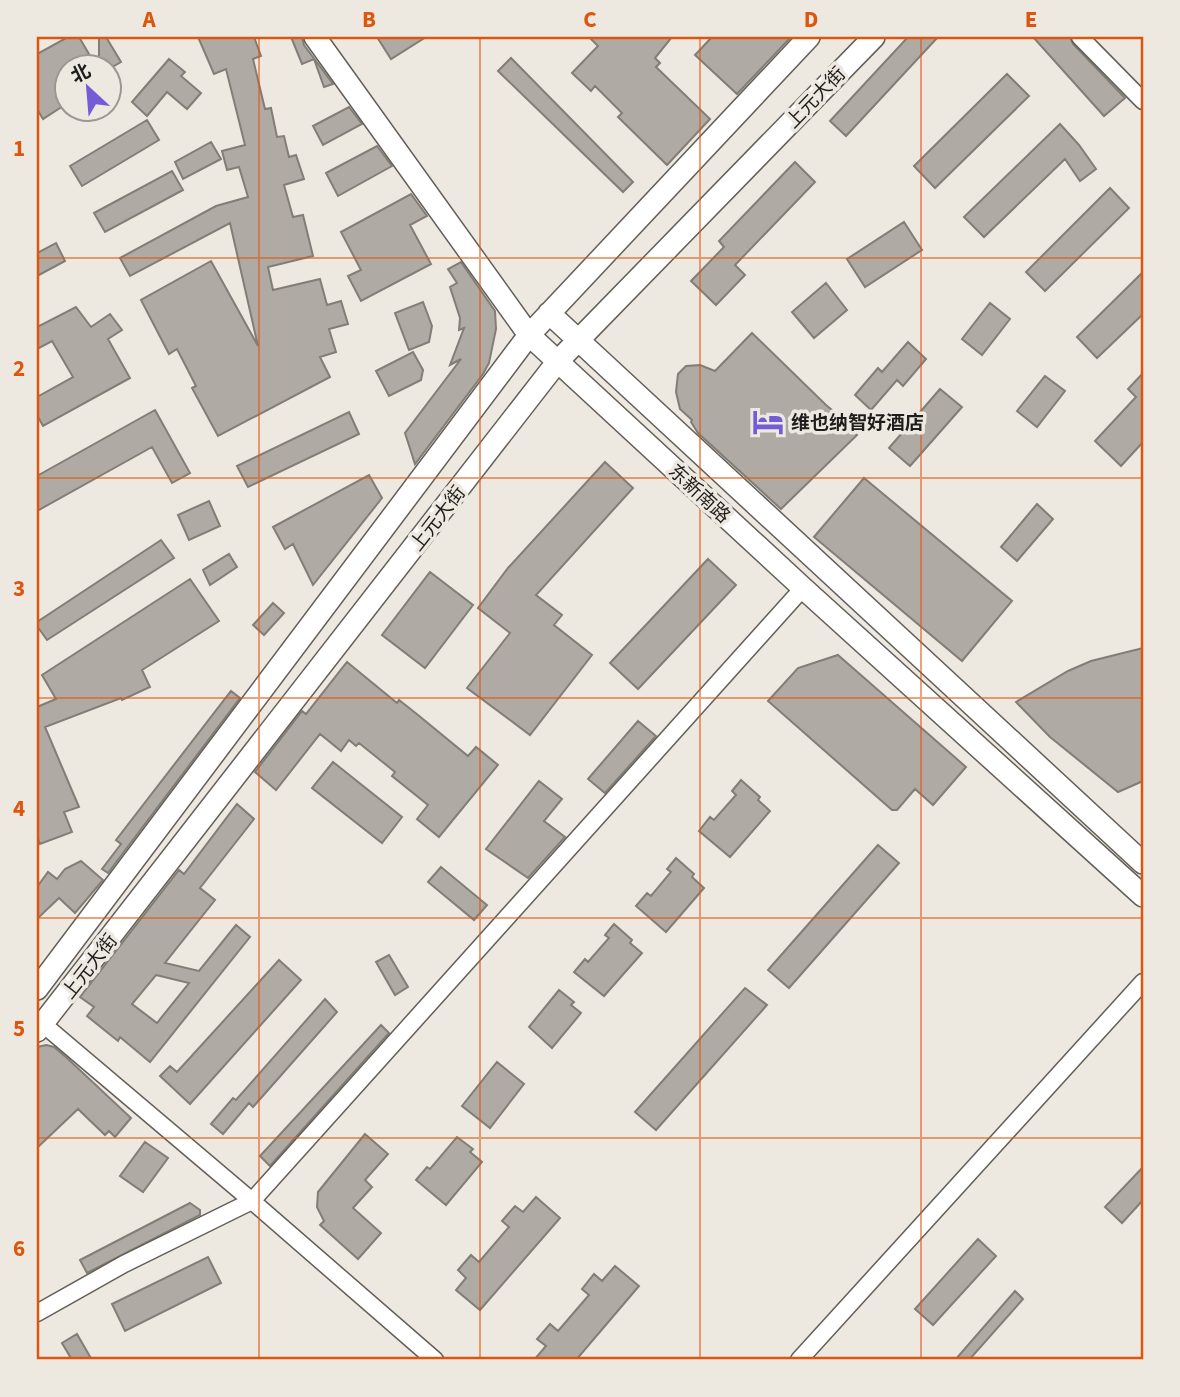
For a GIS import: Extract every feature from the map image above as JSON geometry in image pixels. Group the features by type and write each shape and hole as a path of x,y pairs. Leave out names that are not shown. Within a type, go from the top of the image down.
{"main road":[{"name":"东新南路","path":"316,37 529,335 1143,896"},
{"name":"上元大街","path":"37,989 529,335 809,37"},
{"name":"上元大街","path":"39,1025 558,361 874,37"},
{"name":"东新南路","path":"549,313 1143,863"}],"street":[{"path":"1080,37 1143,101"},
{"path":"37,1313 124,1264 252,1201 803,588"},
{"path":"799,1360 1143,982"},
{"path":"39,1025 252,1201 435,1360"}],"building":[{"path":"68,37 79,37 88,52 52,52 52,113 43,119 37,109 37,54"},
{"path":"99,37 106,37 115,52 99,52"},
{"path":"198,37 254,37 261,56 253,59 265,109 271,108 277,137 284,136 289,157 296,155 304,179 284,185 293,217 303,215 313,256 268,267 273,290 320,279 327,305 341,301 348,324 329,329 336,352 320,357 330,377 218,436 192,388 196,386 177,349 169,354 141,300 211,261 258,346 230,223 130,276 120,258 216,206 248,197 239,167 227,170 222,151 245,145 226,69 214,74"},
{"path":"291,37 302,37 304,45 333,84 324,87 314,59 302,64"},
{"path":"377,37 426,37 391,59"},
{"path":"589,37 672,37 655,58 660,63 656,67 710,119 667,165 618,117 622,113 595,86 591,91 572,73 598,46"},
{"path":"712,37 791,37 737,94 695,55"},
{"path":"908,37 938,37 846,136 830,121"},
{"path":"1033,37 1070,37 1073,44 1125,98 1104,116"},
{"path":"511,58 633,182 623,192 498,71"},
{"path":"169,59 185,72 181,76 201,93 187,109 167,92 147,116 132,102"},
{"path":"1007,74 1029,96 935,188 914,166"},
{"path":"349,107 362,124 323,145 313,126"},
{"path":"147,120 159,140 82,186 70,166"},
{"path":"1060,124 1096,169 1080,181 1065,159 984,237 964,217"},
{"path":"211,142 221,159 183,179 175,162"},
{"path":"377,146 392,166 338,196 326,173"},
{"path":"795,162 815,182 735,265 745,275 716,305 691,281 724,247 719,241"},
{"path":"172,171 183,190 105,232 94,213"},
{"path":"1110,188 1129,208 1045,291 1026,272"},
{"path":"411,194 427,216 410,225 431,264 361,301 348,276 361,270 341,232"},
{"path":"904,222 922,250 865,287 847,259"},
{"path":"56,243 65,261 37,276 37,253"},
{"path":"461,262 495,311 496,329 489,363 415,464 405,433 461,359 450,365 464,328 459,330 460,318 450,287 457,283 448,269"},
{"path":"1143,272 1143,314 1097,358 1077,337"},
{"path":"826,283 847,310 814,338 792,312"},
{"path":"423,302 432,326 429,342 409,350 395,313"},
{"path":"990,303 1010,319 982,355 962,339"},
{"path":"76,307 91,327 110,314 122,330 108,339 130,378 43,426 37,415 37,397 73,377 52,341 37,349 37,327"},
{"name":"维也纳智好酒店","path":"752,333 826,405 854,428 852,430 857,435 781,509 698,433 692,420 680,409 676,392 678,374 686,366 700,365 715,371"},
{"path":"908,342 926,359 903,386 897,380 871,410 855,395 878,368 882,372"},
{"path":"413,352 423,370 421,380 389,396 376,371"},
{"path":"1143,373 1143,442 1121,466 1095,441 1136,397 1128,389"},
{"path":"1045,376 1065,391 1037,427 1017,411"},
{"path":"940,389 962,407 910,466 889,448"},
{"path":"155,410 190,473 172,483 152,447 37,511 37,476"},
{"path":"349,412 359,434 248,487 237,466"},
{"path":"605,462 633,488 536,595 562,615 554,625 592,655 530,735 467,688 510,633 478,608 508,568"},
{"path":"369,475 382,498 313,585 293,544 285,549 273,527"},
{"path":"864,478 1012,601 962,661 814,537"},
{"path":"209,501 220,526 189,540 178,515"},
{"path":"1037,504 1053,519 1017,561 1001,547"},
{"path":"161,540 174,558 47,640 37,622"},
{"path":"229,554 237,567 210,585 203,570"},
{"path":"708,559 736,585 638,689 610,663"},
{"path":"430,572 473,605 425,668 382,635"},
{"path":"190,579 219,621 142,670 150,687 122,700 121,698 45,727 79,807 64,812 72,832 40,844 37,836 37,707 56,699 42,675"},
{"path":"273,603 284,613 264,635 253,625"},
{"path":"1143,648 1143,781 1118,792 1050,737 1016,702 1068,671 1091,661"},
{"path":"838,655 966,767 933,805 915,789 897,810 892,810 768,701 798,668"},
{"path":"347,662 468,756 476,747 498,765 439,837 417,819 428,805 392,776 395,772 359,743 356,746 349,740 341,751 320,734 276,790 255,772 302,711 306,714"},
{"path":"231,691 240,698 108,873 102,869 121,844 116,840"},
{"path":"638,721 656,736 605,793 588,779"},
{"path":"333,762 402,817 382,843 312,788"},
{"path":"741,780 760,797 758,800 770,811 730,857 699,831 710,817 714,820 736,795 732,791"},
{"path":"539,781 562,799 544,821 565,837 528,878 486,849"},
{"path":"237,804 254,819 200,888 215,900 165,963 199,971 236,925 250,937 150,1062 120,1037 118,1041 87,1016 94,1007 80,997 179,870 184,874","holes":["156,975 189,983 157,1023 132,1004"]},
{"path":"878,845 899,863 789,988 768,970"},
{"path":"676,858 694,874 692,877 704,888 666,932 636,906 647,893 651,896 671,872 667,869"},
{"path":"81,861 103,880 75,913 59,898 37,919 37,887 48,872 57,879 65,869"},
{"path":"441,867 487,905 474,920 428,882"},
{"path":"614,924 642,953 604,996 574,972 585,959 588,962 609,938 605,935"},
{"path":"389,955 408,987 395,995 376,962"},
{"path":"279,960 301,980 190,1104 160,1076 170,1066 177,1072"},
{"path":"745,988 767,1005 656,1130 635,1112"},
{"path":"559,990 574,1002 571,1005 581,1013 552,1048 529,1027"},
{"path":"325,999 337,1012 253,1107 249,1103 223,1134 211,1124 233,1098 236,1100"},
{"path":"381,1025 389,1033 270,1166 260,1156"},
{"path":"37,1047 54,1047 67,1058 131,1118 115,1137 109,1131 105,1135 78,1109 37,1148"},
{"path":"497,1062 524,1084 490,1128 462,1106"},
{"path":"365,1134 388,1154 365,1180 372,1187 353,1208 381,1233 358,1259 320,1225 324,1221 317,1207 318,1192"},
{"path":"457,1137 473,1149 470,1152 482,1162 446,1205 416,1180 427,1167 430,1169"},
{"path":"145,1142 168,1158 143,1192 120,1176"},
{"path":"1143,1167 1143,1200 1122,1223 1105,1207"},
{"path":"536,1197 560,1218 480,1310 456,1290 466,1278 458,1270 471,1255 479,1262 509,1227 502,1221 515,1206 523,1212"},
{"path":"190,1203 200,1210 200,1215 87,1273 80,1260"},
{"path":"978,1239 996,1256 933,1325 915,1309"},
{"path":"208,1257 221,1283 125,1331 112,1304"},
{"path":"615,1266 639,1286 576,1360 534,1360 546,1346 537,1339 550,1324 558,1331 589,1295 582,1289 594,1274 602,1281"},
{"path":"1015,1291 1023,1299 969,1360 955,1360"},
{"path":"77,1334 92,1360 72,1360 62,1343"}],"place":[{"name":"维也纳智好酒店","path":"768,422"}]}
